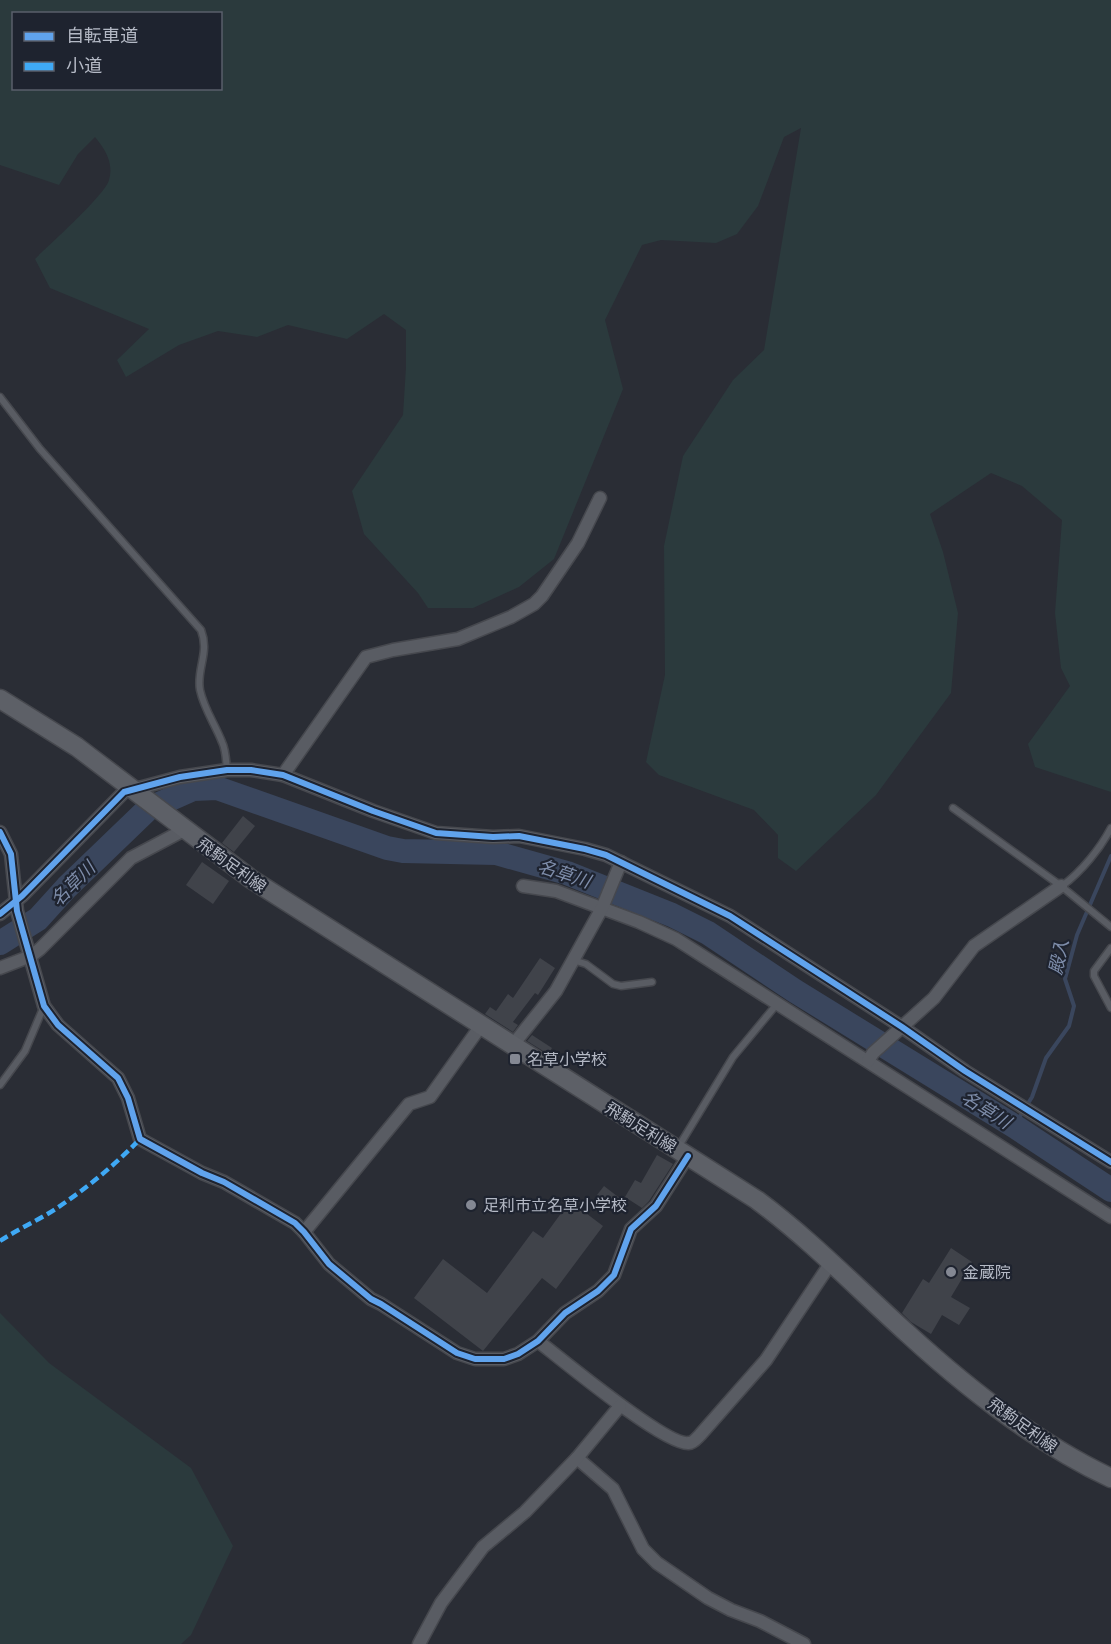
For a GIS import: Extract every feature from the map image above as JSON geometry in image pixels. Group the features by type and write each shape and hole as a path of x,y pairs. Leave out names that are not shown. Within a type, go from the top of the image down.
{"main road":[{"path":"0,699 60,735 135,792"},
{"name":"飛駒足利線","path":"135,792 251,879 480,1027 757,1200 779,1216 831,1262 908,1335 994,1405 1060,1452 1111,1478"}],"street":[{"path":"283,775 366,657 458,639 511,617 534,604 542,596 578,543 600,498"},
{"path":"0,914 16,906 124,792 135,792 180,777 226,770 251,770 283,775 436,833 493,837 519,836 585,849 730,916 898,1030 1109,1156"},
{"path":"0,968 29,951 131,858 181,827"},
{"path":"0,832 11,854 16,906 44,1006 58,1025 118,1078 128,1098 140,1139 202,1173 224,1182 295,1223 329,1264 371,1299 457,1353 475,1359 504,1359 518,1354 538,1341 565,1313 598,1291 614,1275 631,1229 656,1206 683,1153"},
{"path":"512,1046 556,991 603,905 620,866"},
{"path":"523,886 556,891 603,905 676,939 777,1004 870,1057 1111,1217"},
{"path":"870,1057 934,998 974,946 1061,886"},
{"path":"304,1232 409,1104 430,1097 480,1027"},
{"path":"538,1341 620,1406 672,1438 687,1444 692,1443 766,1360 831,1262"},
{"path":"419,1644 441,1603 483,1547 525,1512 577,1458 620,1406"},
{"path":"577,1458 613,1489 643,1549 657,1563 708,1598 804,1644"}],"lane":[{"path":"0,397 40,449 201,630 205,640 205,651 199,687 206,709 223,743 226,770"},
{"path":"952,808 1061,886 1111,927"},
{"path":"1061,886 1069,881 1104,841 1111,828"},
{"path":"1111,948 1094,971 1094,976 1111,1008"},
{"path":"572,960 586,964 613,984 621,986 652,982"},
{"path":"683,1153 733,1057 777,1004"},
{"path":"0,1085 25,1050 44,1006"}],"shaded area":[{"path":"0,0 1111,0 1111,792 1035,767 1028,744 1070,686 1061,668 1055,613 1062,520 1022,486 991,473 930,514 943,552 958,613 951,693 876,795 796,871 778,858 778,835 754,810 659,775 646,762 665,675 664,546 683,456 733,380 764,350 801,128 784,137 758,206 737,234 716,243 661,240 642,245 605,320 623,389 554,559 519,587 473,608 428,608 418,593 364,534 352,491 403,415 406,330 384,314 347,339 288,325 257,337 218,331 179,345 126,377 117,360 149,329 50,288 35,259 88,208 109,180 109,162 105,151 95,137 78,154 59,185 0,165"},
{"path":"0,1313 49,1363 191,1468 233,1546 191,1635 181,1644 0,1644"}],"building":[{"path":"243,816 255,826 234,852 222,843"},
{"path":"202,862 229,881 213,904 186,885"},
{"path":"540,958 555,968 538,995 535,993 513,1022 518,1025 513,1032 485,1014 490,1007 496,1011 508,994 513,998"},
{"path":"532,1035 552,1048 548,1054 527,1041"},
{"path":"657,1155 673,1164 642,1208 625,1197 635,1180 641,1183"},
{"path":"604,1186 626,1203 620,1212 597,1195"},
{"path":"570,1201 603,1226 556,1289 542,1278 483,1351 414,1298 443,1259 487,1293 533,1231 543,1238"},
{"path":"951,1248 972,1262 951,1297 970,1308 959,1325 942,1315 931,1334 911,1322 902,1313 923,1279 929,1283"}],"waterway":[{"name":"名草川","path":"0,943 38,919 67,887 148,809 193,789 217,788 387,848 403,851 496,853 567,873 672,915 708,933 795,991 1014,1126 1111,1190"},
{"name":"殿入","path":"1014,1126 1032,1097 1046,1058 1069,1026 1074,1006 1065,979 1077,935 1111,856"}],"marked path":[{"path":"0,1241 79,1192 111,1167 140,1139"}],"cycle path":[{"path":"0,914 22,896 124,792 180,777 227,770 251,770 283,775 436,833 493,837 519,836 606,855 730,916 902,1027 965,1071 1111,1162"},
{"path":"0,832 11,854 17,911 44,1006 58,1025 118,1078 128,1098 140,1139 202,1173 224,1182 295,1223 329,1264 371,1299 457,1353 475,1359 504,1359 518,1354 538,1341 565,1313 598,1291 614,1275 631,1229 656,1206 688,1156"}],"place":[{"name":"名草小学校","path":"515,1059"},
{"name":"足利市立名草小学校","path":"471,1205"},
{"name":"金蔵院","path":"951,1272"}]}
